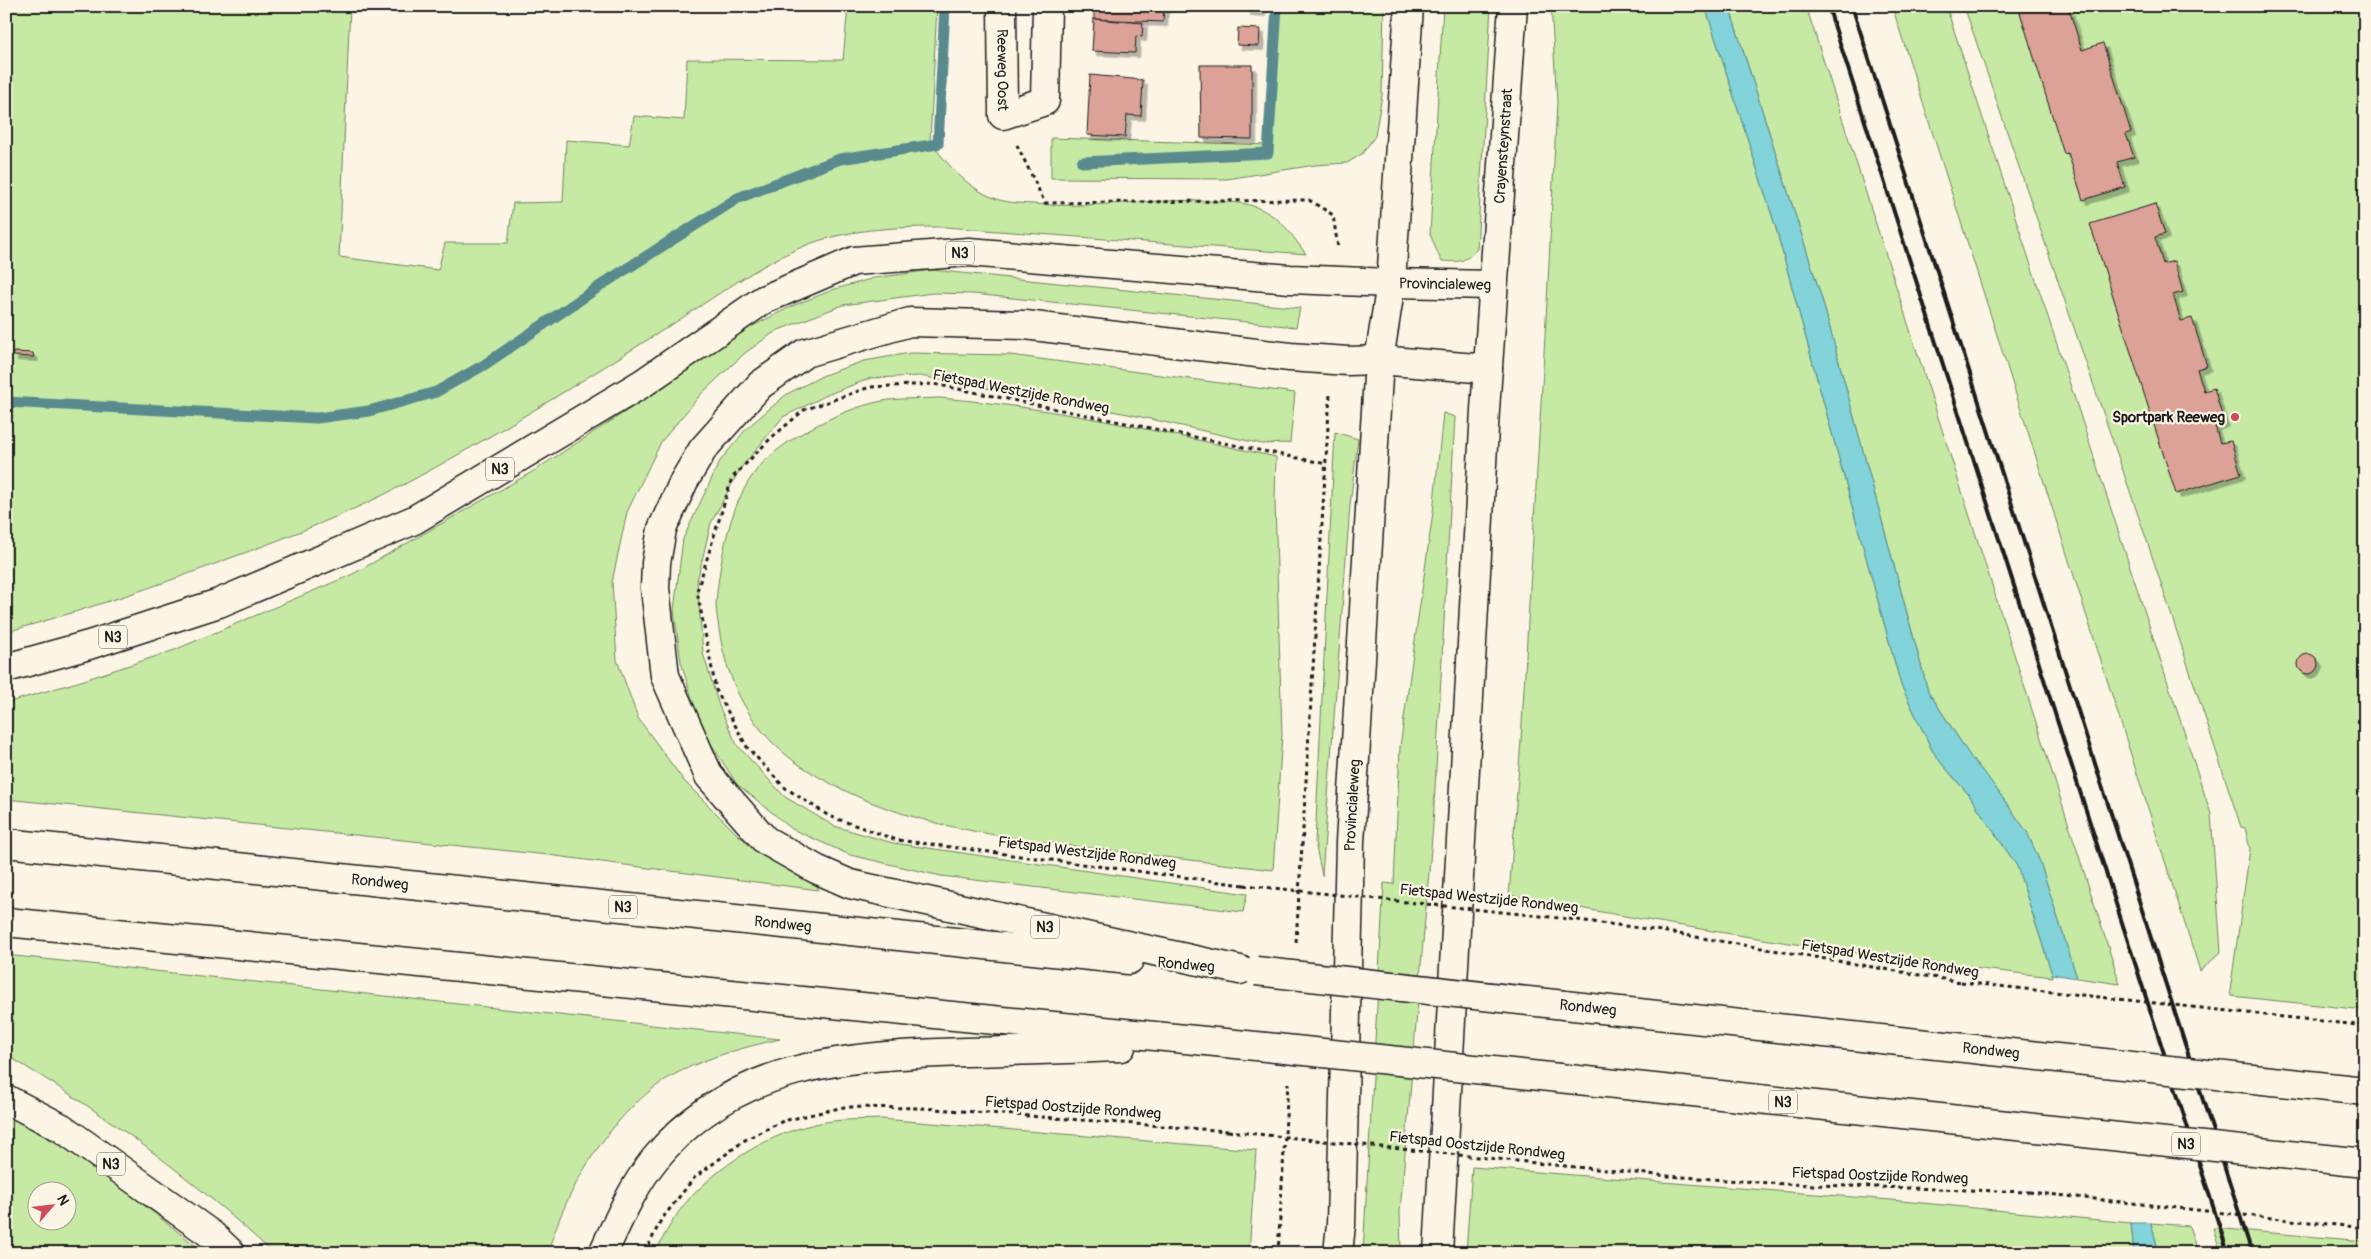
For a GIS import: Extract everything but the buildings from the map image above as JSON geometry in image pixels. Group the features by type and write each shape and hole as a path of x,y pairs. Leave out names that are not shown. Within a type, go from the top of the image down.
{"main road":[{"name":"Reeweg Oost","path":"1002,6 1003,115 1045,101 1047,6"},
{"path":"1391,282 1409,6"},
{"name":"Crayensteynstraat","path":"1493,285 1513,6"},
{"name":"N3","path":"6,668 218,603 414,520 643,383 763,300 854,261 969,252 1290,279 1391,282"},
{"name":"Provincialeweg","path":"1338,1253 1350,842 1379,360 1391,282 1493,285 1438,1253"},
{"name":"N3","path":"1240,970 850,884 816,869 766,840 708,776 665,676 655,588 656,563 662,529 684,481 703,449 760,385 805,353 910,322 1025,325 1290,357 1348,361 1379,360"},
{"path":"1379,360 1488,369"},
{"name":"Rondweg","path":"6,843 1101,958 1240,970 2365,1091"},
{"name":"N3","path":"6,922 1235,1043 2365,1163"},
{"name":"N3","path":"603,1253 630,1196 654,1160 687,1127 715,1106 752,1085 800,1068 878,1055 1235,1043"},
{"name":"N3","path":"6,1099 62,1128 212,1235 231,1253"}],"path":[{"name":"Fietspad Westzijde Rondweg","path":"1296,947 1327,464 934,384 870,387 804,410 770,439 732,478 697,591 716,690 747,747 784,787 829,816 898,840 1244,885 1569,919 1655,930 1961,982 2365,1025"},
{"path":"1278,1253 1288,1076"},
{"name":"Fietspad Oostzijde Rondweg","path":"645,1253 661,1220 694,1178 745,1140 783,1121 844,1107 922,1108 1228,1131 1555,1166 1668,1176 1786,1184 2029,1192 2365,1228"}],"green space":[{"path":"6,6 350,6 339,257 438,270 445,243 508,243 513,203 563,202 566,140 629,145 634,116 684,120 687,59 843,60 848,6 937,6 930,141 958,174 984,193 1008,202 1054,205 1184,200 1246,204 1261,209 1280,221 1306,254 945,227 878,229 828,238 793,251 756,270 538,408 439,466 383,495 318,524 201,569 118,598 6,632"},
{"path":"1278,6 1384,6 1382,95 1375,136 1362,154 1347,163 1315,165 1227,179 1051,178 1051,138 1273,145"},
{"path":"1443,6 1491,6 1477,249 1465,259 1457,261 1441,261 1430,234"},
{"path":"1551,6 1705,6 1775,225 1901,685 1932,750 1969,795 2017,866 2053,977 1916,961 1780,942 1509,895 1521,740 1557,102"},
{"path":"1729,6 1806,6 2120,984 2077,978 2040,862 2027,832 1970,756 1928,691 1822,299"},
{"path":"1892,6 1946,6 2211,814 2221,952 2200,971"},
{"name":"Sportpark Reeweg","path":"1964,6 2365,6 2365,1010 2231,996 2230,991 2250,849 2245,828 2241,827 2149,547"},
{"path":"932,270 1300,308 1296,327 973,294 933,293 843,305 776,331 745,353 701,394 661,442 627,512 612,582 617,660 638,718 684,781 739,836 771,858 817,882 818,890 548,855 6,799 6,703 172,651 353,574 532,472 659,390 743,331 792,306 835,289 874,278"},
{"path":"910,353 1010,355 1295,393 1290,443 1262,444 1128,414 920,376 871,378 829,394 783,417 740,469 711,523 697,581 703,653 719,706 737,745 785,797 834,826 893,843 1247,894 1243,912 941,876 850,855 792,829 736,783 701,728 681,662 674,610 683,539 720,461 747,428 787,394 824,375 864,361"},
{"path":"940,398 1067,414 1276,457 1275,502 1282,735 1273,870 1013,838 976,832 904,814 835,786 801,766 769,739 756,723 736,689 728,670 716,607 725,542 734,511 743,491 755,472 766,460 798,436 835,416 872,403 889,400"},
{"path":"1443,413 1455,417 1433,825 1400,1212 1401,1253 1363,1253 1384,883 1394,884 1400,747 1433,512"},
{"path":"1335,432 1358,439 1350,505 1322,876 1315,842"},
{"path":"6,955 780,1039 728,1052 691,1066 656,1086 635,1104 615,1126 581,1175 556,1228 548,1253 273,1253 210,1197 145,1146 78,1099 6,1055"},
{"path":"6,1114 89,1162 205,1253 6,1253"},
{"path":"882,1119 1256,1150 1249,1253 655,1253 675,1217 690,1198 720,1170 737,1158 792,1130 838,1120"},
{"path":"1472,1167 1891,1200 2131,1223 2134,1253 1466,1253"},
{"path":"2151,1223 2189,1226 2198,1253 2159,1253"},
{"path":"2213,1228 2365,1241 2365,1253 2221,1253"}],"water":[{"path":"1705,6 1729,6 1822,299 1928,691 1970,756 2027,832 2040,862 2077,978 2052,974 2017,866 1969,795 1932,750 1901,685 1775,225"},
{"path":"2131,1223 2151,1223 2159,1253 2134,1253"}],"waterway":[{"path":"6,402 317,418 369,411 436,392 484,365 609,280 738,198 840,159 938,144 945,6"},
{"path":"1082,162 1268,153 1277,6"}],"railway":[{"path":"1828,6 2228,1253"},
{"path":"1852,6 2252,1253"}],"place":[{"name":"Sportpark Reeweg","path":"2235,417"}]}
